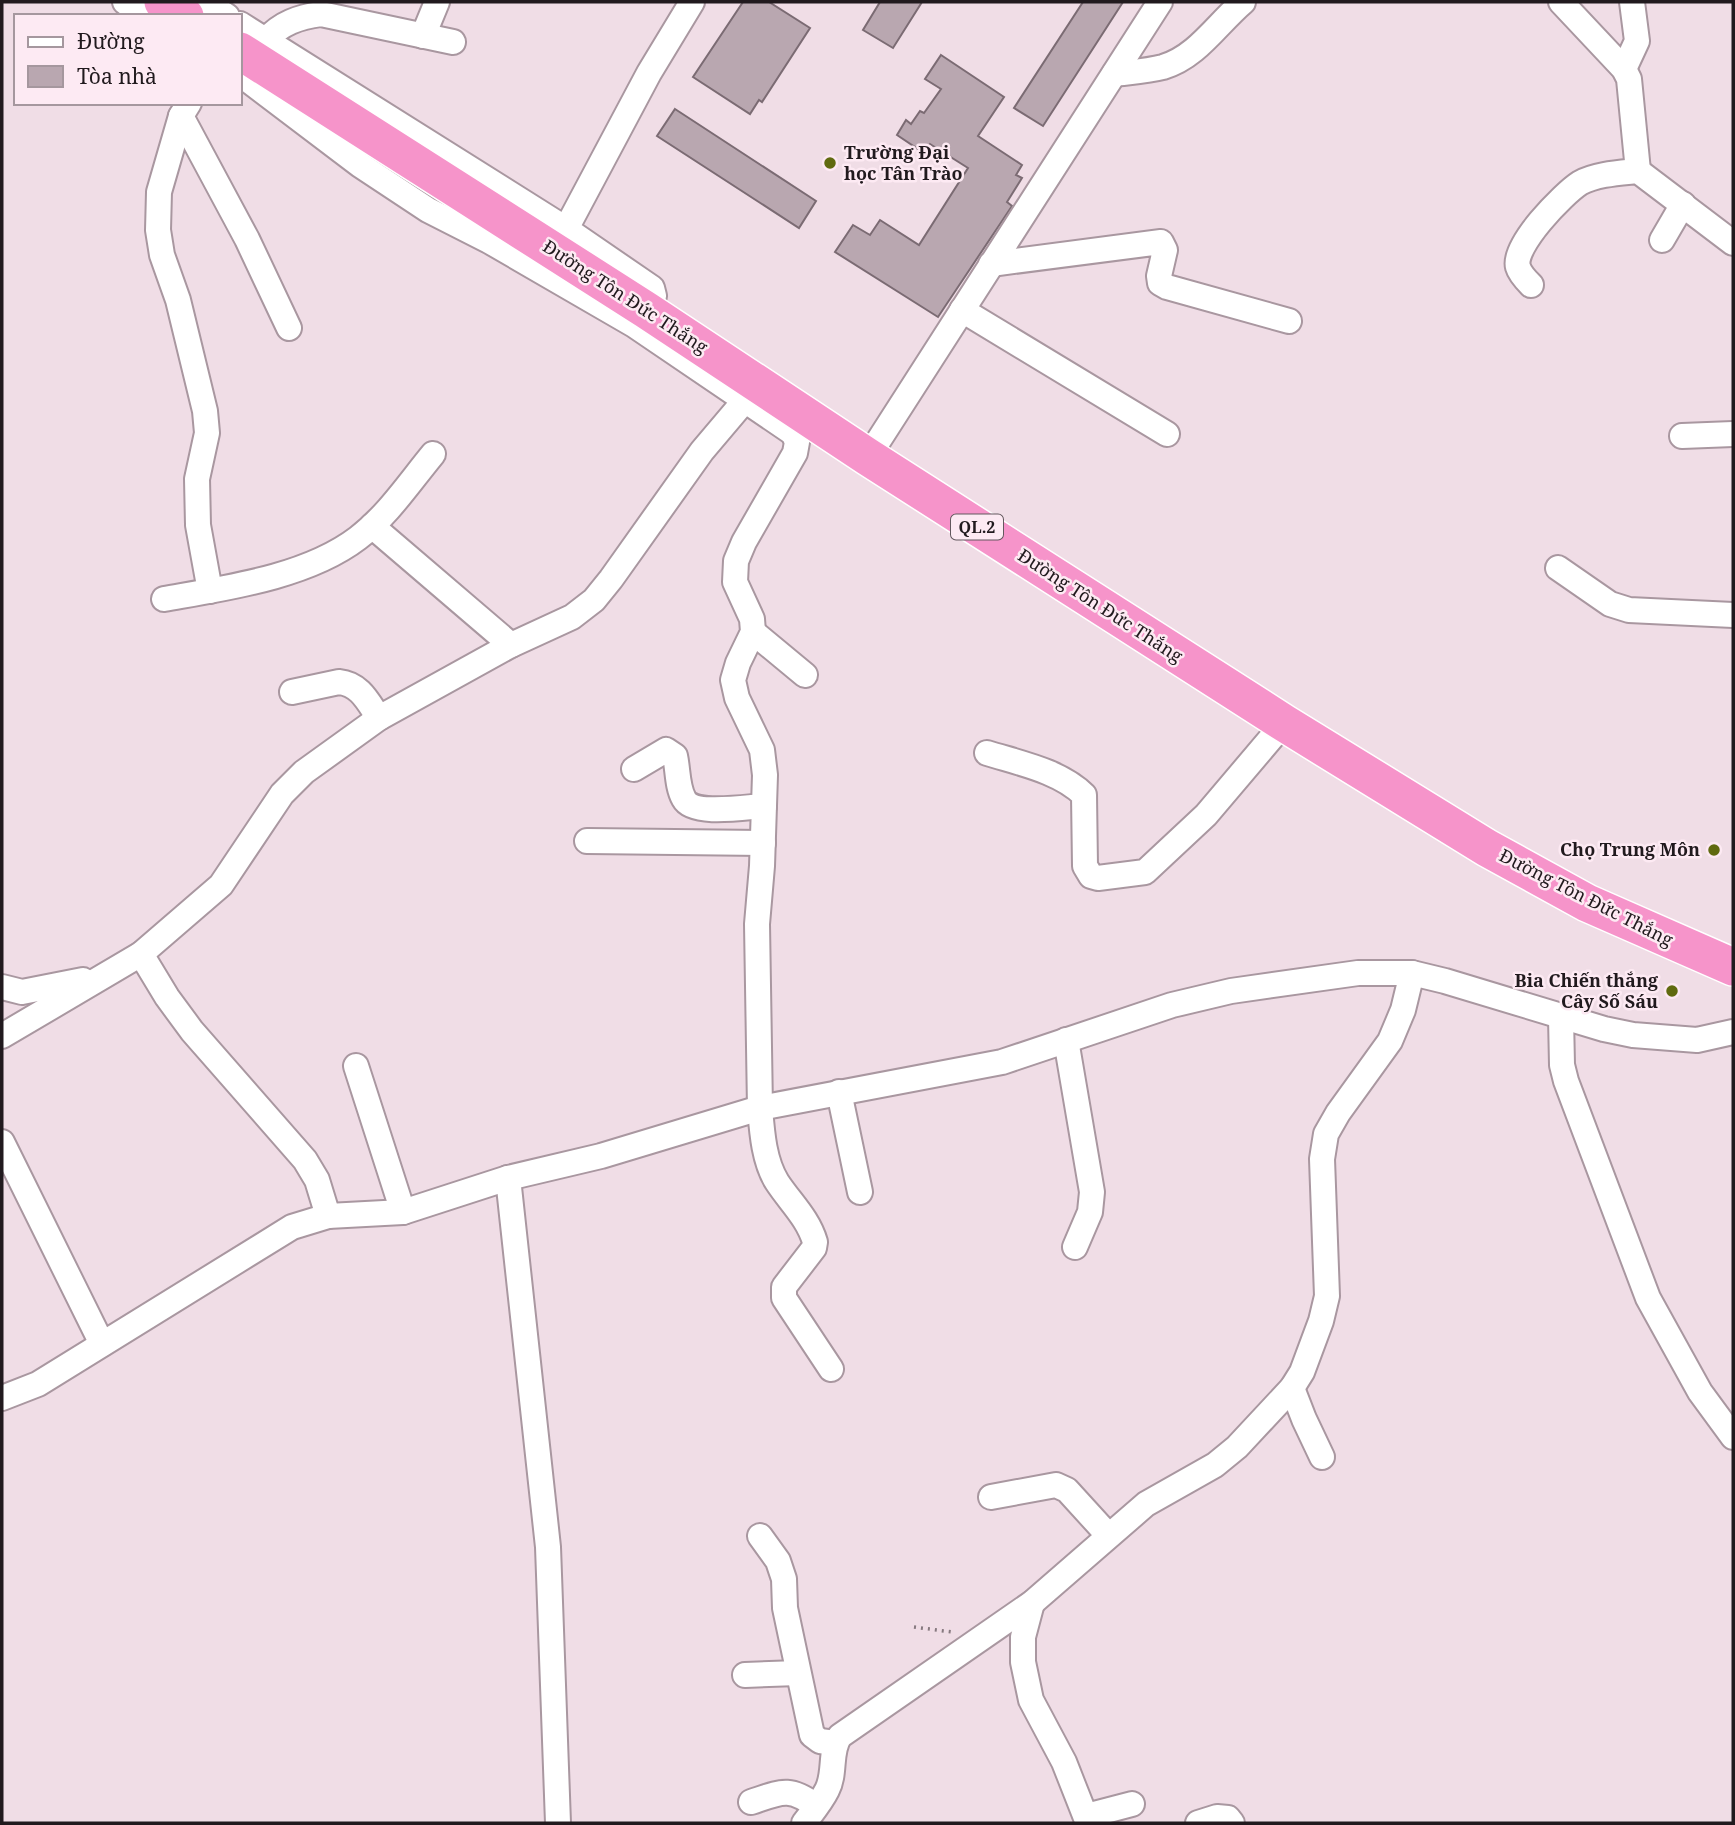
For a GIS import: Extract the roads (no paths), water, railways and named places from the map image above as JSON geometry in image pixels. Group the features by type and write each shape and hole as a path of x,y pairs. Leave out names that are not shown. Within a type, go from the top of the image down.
{"highway":[{"name":"Đường Tôn Đức Thắng","path":"253,45 640,317 868,457 1284,723 1487,848 1587,903 1733,967"}],"street":[{"path":"125,2 166,8"},
{"path":"205,2 224,14"},
{"path":"423,36 437,2"},
{"path":"566,229 649,73 692,2"},
{"path":"868,457 1160,2"},
{"path":"1114,74 1163,67 1182,58 1195,50 1243,2"},
{"path":"1561,2 1624,69 1629,79 1638,171"},
{"path":"1624,69 1637,41 1632,2"},
{"path":"253,45 300,17 321,14 453,42"},
{"path":"242,27 253,45 566,229 652,288 654,296 640,317"},
{"path":"242,76 359,164 394,176 428,210 640,317 793,433 797,442 795,453 744,541 736,561 735,582 752,619 753,632 733,680 737,698 762,750 765,775 757,923 760,1108 770,1168 798,1208 815,1242 814,1248 784,1287 785,1298 831,1369"},
{"path":"185,110 289,328"},
{"path":"185,110 159,192 158,230 162,256 178,300 205,411 207,433 197,479 198,524 210,591"},
{"path":"1531,285 1518,267 1518,258 1527,238 1568,192 1594,177 1638,171 1733,243"},
{"path":"1662,240 1683,204"},
{"path":"991,264 1161,242 1165,250 1158,276 1160,283 1289,321"},
{"path":"962,310 1167,434"},
{"path":"2,1036 141,954 221,885 282,794 304,772 379,718 511,645 572,617 594,600 702,451 746,399"},
{"path":"1682,436 1733,434"},
{"path":"164,599 273,576 316,562 357,539 372,526 433,454"},
{"path":"372,526 511,645"},
{"path":"1558,568 1610,604 1629,610 1733,615"},
{"path":"753,632 805,675"},
{"path":"292,692 339,682 347,683 360,691 379,718"},
{"path":"987,753 1052,775 1077,788 1084,795 1085,866 1091,876 1098,878 1144,872 1206,815 1284,723"},
{"path":"634,769 666,750 675,756 682,796 692,807 707,809 764,806"},
{"path":"587,841 763,844"},
{"path":"141,954 192,1031 305,1160 317,1180 328,1216"},
{"path":"751,1802 789,1792 800,1794 810,1814 827,1790 832,1774 835,1744 840,1735 1032,1603 1146,1504 1214,1465 1237,1447 1292,1388 1321,1321 1327,1296 1322,1158 1326,1134 1390,1041 1403,1010 1412,973"},
{"path":"2,1398 38,1384 254,1248 292,1227 328,1216 403,1212 508,1178 601,1156 760,1108 1002,1062 1172,1005 1231,991 1359,974 1412,973 1561,1017 1633,1035 1697,1040 1733,1032"},
{"path":"2,986 22,992 99,977"},
{"path":"1561,1017 1562,1065 1566,1081 1648,1298 1700,1392 1733,1437"},
{"path":"1066,1040 1092,1192 1090,1212 1075,1247"},
{"path":"356,1066 403,1212"},
{"path":"839,1092 860,1192"},
{"path":"2,1142 102,1344"},
{"path":"508,1178 548,1547 558,1823"},
{"path":"1292,1388 1322,1457"},
{"path":"992,1497 1056,1485 1068,1490 1108,1535"},
{"path":"760,1536 779,1561 784,1578 785,1608 812,1735 820,1741 835,1744"},
{"path":"1032,1603 1023,1637 1023,1662 1031,1700 1064,1762 1087,1820 1132,1804"},
{"path":"745,1675 798,1673"},
{"path":"1198,1823 1217,1816 1228,1818 1232,1823"}],"place":[{"name":"Trường Đại học Tân Trào","path":"830,163"},
{"name":"Chọ Trung Môn","path":"1714,850"},
{"name":"Bia Chiến thắng Cây Số Sáu","path":"1672,991"}]}
